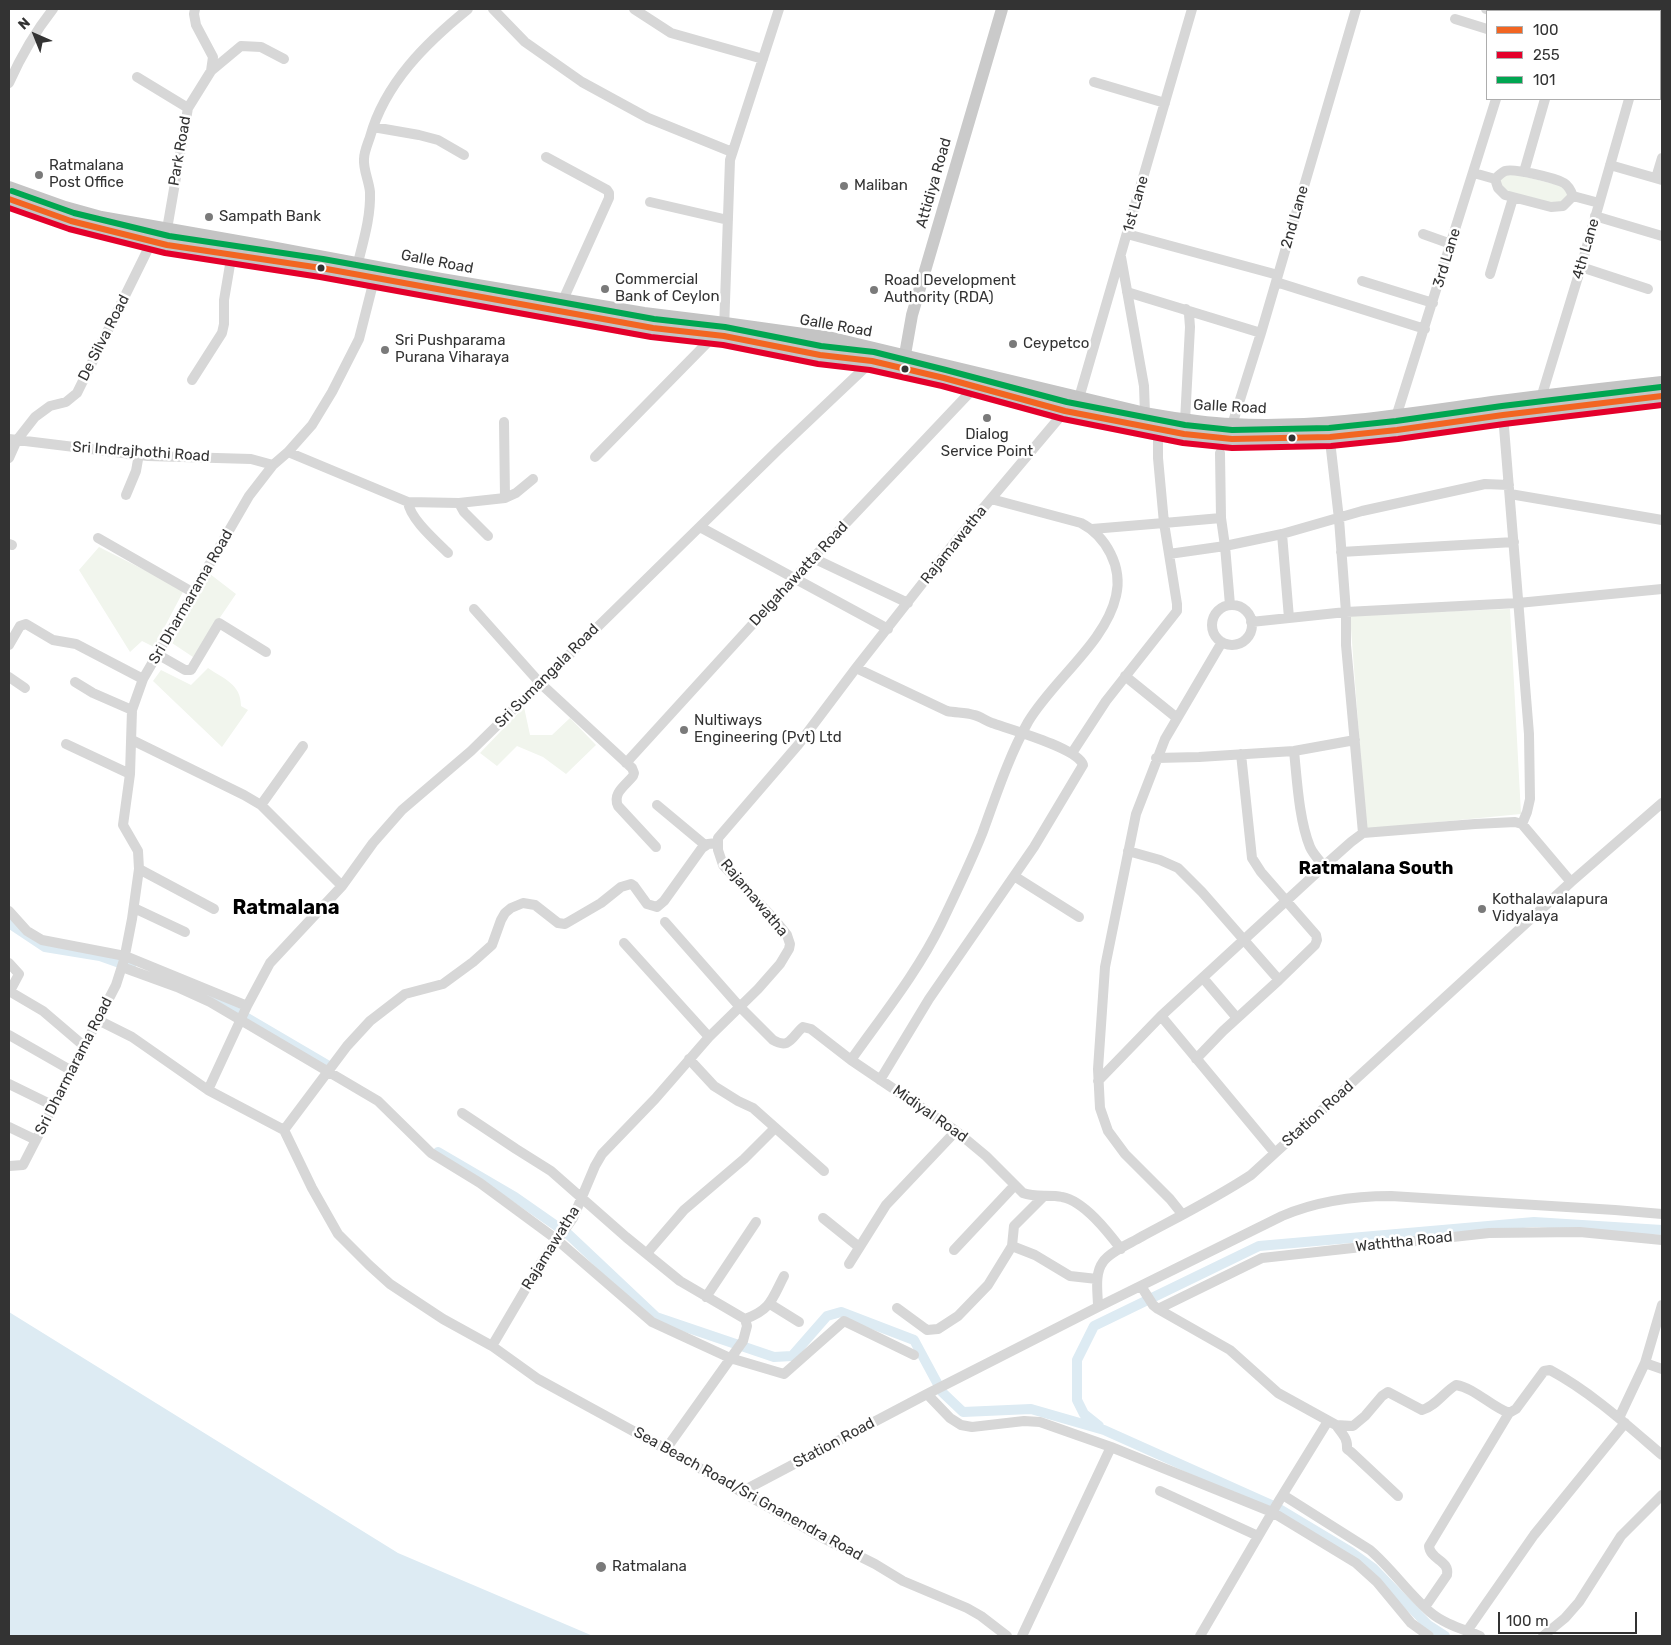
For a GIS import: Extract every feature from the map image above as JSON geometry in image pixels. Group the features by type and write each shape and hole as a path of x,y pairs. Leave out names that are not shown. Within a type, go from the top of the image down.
{"highway":[{"name":"Galle Road","path":"9,188 161,239 376,272 441,280 644,314 719,329 820,355 872,361 904,362 1185,421 1232,426 1329,430 1397,430 1662,396"},
{"name":"Galle Road","path":"9,199 70,221 232,253 357,269"},
{"name":"Galle Road","path":"376,272 653,328 719,329 832,340 904,362 975,387 1065,411 1158,430 1220,439 1288,439 1396,417 1662,383"}],"main road":[{"name":"Attidiya Road","path":"904,362 912,316 1002,9"}],"street":[{"path":"9,83 38,27 53,9"},
{"path":"195,9 196,25 213,57 211,70"},
{"path":"357,269 369,218 370,192 364,159 373,126 387,96 408,64 468,9"},
{"path":"493,9 524,42 582,82 648,118 732,152"},
{"path":"634,9 672,33 763,59"},
{"path":"595,456 719,329 728,220 730,160 779,9"},
{"name":"1st Lane","path":"1079,398 1192,9"},
{"name":"2nd Lane","path":"1232,426 1356,9"},
{"path":"1455,19 1486,29"},
{"path":"211,70 241,46 261,47 284,59"},
{"name":"Park Road","path":"161,239 188,108 211,70"},
{"path":"137,78 188,108"},
{"path":"1094,82 1165,104"},
{"name":"3rd Lane","path":"1396,417 1496,100"},
{"path":"1524,172 1545,100"},
{"name":"4th Lane","path":"1541,398 1629,100"},
{"path":"373,126 438,140 464,155"},
{"path":"546,157 607,190 609,193 609,198 563,300"},
{"path":"1610,165 1659,179 1662,158"},
{"path":"1495,179 1505,171 1524,172 1563,183 1573,196"},
{"path":"1474,173 1495,179"},
{"path":"1495,179 1500,192 1513,198 1557,208 1568,202 1573,196"},
{"path":"1573,196 1599,203"},
{"path":"1490,274 1513,198"},
{"path":"650,202 728,220"},
{"path":"1595,216 1662,236"},
{"path":"1127,234 1277,278 1425,329"},
{"path":"1423,234 1451,244"},
{"name":"De Silva Road","path":"9,458 13,439 35,417 50,406 66,402 77,393 161,239"},
{"path":"192,380 222,333 224,300 232,253"},
{"path":"1121,256 1144,386 1145,414"},
{"path":"1581,267 1648,289"},
{"name":"Sri Dharmarama Road","path":"9,1166 23,1165 116,985 123,962 134,908 138,851 123,825 130,774 132,710 143,679 249,496 273,465 288,452 312,425 332,392 359,339 376,272"},
{"path":"1362,281 1433,302"},
{"path":"1127,292 1261,333"},
{"path":"1185,421 1190,327 1189,314 1186,309"},
{"name":"Sri Sumangala Road","path":"208,1090 270,963 342,886 373,843 402,810 472,751 540,682 872,361"},
{"name":"Delgahawatta Road","path":"626,763 813,558 975,387"},
{"name":"Rajamawatha","path":"492,1346 557,1238 570,1222 602,1154 655,1099 709,1037 758,989 780,964 789,949 790,944 787,935 723,865 718,855 717,843 721,833 798,745 856,668 991,499 1065,411"},
{"path":"1503,415 1531,779 1530,799 1522,824"},
{"path":"504,422 505,498"},
{"path":"1072,753 1124,676 1177,612 1164,523 1158,458 1158,430"},
{"path":"1329,430 1342,552 1346,645 1363,834"},
{"name":"Sri Indrajhothi Road","path":"13,439 80,449 139,454 251,459 273,465"},
{"path":"288,452 408,502 459,503 505,498 516,493 534,479"},
{"path":"1220,453 1221,518 1230,605"},
{"path":"126,496 136,471 139,454"},
{"path":"1169,554 1225,546 1282,534 1362,511 1485,484 1662,520"},
{"path":"851,1060 917,966 941,925 981,836 1009,762 1023,732 1041,703 1097,635 1114,606 1117,587 1116,567 1104,543 1092,528 1081,523 991,499"},
{"path":"408,502 408,507 416,519 448,553"},
{"path":"459,503 464,512 488,536"},
{"path":"1092,528 1221,518"},
{"path":"700,527 888,629"},
{"path":"1282,534 1289,618"},
{"path":"98,538 194,593"},
{"path":"1342,552 1514,542"},
{"path":"813,558 908,603"},
{"path":"1251,622 1346,612 1518,603 1662,589"},
{"path":"1230,605 1242,608 1248,613 1251,622 1250,632 1242,642 1235,644 1222,642 1214,633 1212,621 1219,610 1230,605"},
{"path":"474,609 540,682 634,770 634,776 618,794 616,802 656,847"},
{"path":"157,654 185,670 191,670 219,623 266,652"},
{"path":"9,645 20,626 26,624 53,640 76,644 143,679"},
{"path":"1182,1214 1170,1199 1125,1154 1108,1131 1100,1108 1098,1069 1106,967 1136,814 1156,758 1177,718 1222,642"},
{"path":"856,668 947,711 975,715 990,722 1023,732 1072,753 1082,760 1083,765 1034,847 929,1000 880,1080"},
{"path":"1124,676 1177,718"},
{"path":"9,678 25,688"},
{"path":"75,682 93,693 132,710"},
{"path":"132,740 261,805 342,886"},
{"path":"1156,758 1199,758 1294,751 1355,740"},
{"path":"66,744 130,774"},
{"path":"261,805 303,746"},
{"path":"1294,751 1304,822 1311,848 1324,866"},
{"path":"1196,1059 1315,945 1317,940 1316,935 1261,872 1252,858 1240,754"},
{"name":"Station Road","path":"741,1492 1098,1307 1097,1279 1104,1260 1182,1214 1230,1189 1251,1175 1571,882 1662,803"},
{"path":"657,804 705,845"},
{"path":"1098,1081 1161,1016 1324,866 1363,834 1515,822 1522,824 1571,882"},
{"path":"98,1020 132,1037 208,1090 284,1130 336,1061 370,1021 405,994 417,989 443,984 484,953 494,941 505,913 517,904 535,905 558,924 565,924 601,903 621,887 631,884 647,904 657,907 664,901 698,852 705,845 717,843"},
{"path":"1128,851 1160,860 1178,868 1279,980"},
{"path":"138,869 214,909"},
{"path":"1014,876 1079,917"},
{"path":"134,908 185,932"},
{"path":"9,911 27,931 42,940 123,962 244,1013 329,1071 378,1101 431,1153 480,1183 557,1238 652,1322 730,1358 784,1374 844,1321 914,1355"},
{"path":"665,922 740,1006"},
{"path":"624,943 709,1037"},
{"path":"123,962 210,1002 244,1013"},
{"path":"9,963 18,970 19,974 9,991 42,1011 84,1046"},
{"path":"1203,978 1237,1018"},
{"name":"Midiyal Road","path":"740,1006 778,1043 785,1044 792,1040 803,1027 808,1028 880,1080 956,1130 986,1156 1023,1193 1030,1196 1060,1196 1070,1199 1105,1228 1121,1249"},
{"path":"1161,1016 1274,1153"},
{"path":"9,1036 72,1072"},
{"path":"689,1059 714,1086 753,1108 824,1172"},
{"path":"9,1084 54,1106"},
{"path":"462,1113 516,1150 551,1171 626,1237 680,1281 746,1319 748,1326 743,1341 666,1449"},
{"path":"9,1127 36,1140"},
{"path":"647,1253 684,1210 744,1159 775,1128"},
{"name":"Sea Beach Road/Sri Gnanendra Road","path":"284,1130 312,1188 338,1234 390,1284 443,1319 492,1346 538,1379 821,1537 876,1564 903,1581 967,1608 1007,1636"},
{"path":"849,1264 886,1205 956,1130"},
{"path":"954,1250 1015,1185"},
{"path":"1098,1307 1143,1290 1294,1211 1329,1201 1378,1196 1452,1199 1662,1214"},
{"path":"897,1308 927,1330 938,1329 958,1316 988,1285 1012,1246 1014,1226 1043,1197"},
{"path":"823,1218 859,1247"},
{"path":"706,1297 756,1222"},
{"name":"Waththa Road","path":"1156,1307 1262,1258 1489,1233 1580,1232 1662,1240"},
{"path":"1012,1246 1035,1255 1070,1276 1097,1279"},
{"path":"746,1319 758,1315 770,1304 784,1276"},
{"path":"1143,1290 1156,1307 1230,1350 1278,1393 1332,1423 1347,1440 1347,1449 1398,1496"},
{"path":"770,1304 798,1322"},
{"path":"1467,1631 1534,1535 1622,1421 1645,1363 1662,1306"},
{"path":"1645,1363 1662,1369"},
{"path":"1425,1607 1447,1575 1448,1569 1446,1565 1432,1554 1429,1546 1509,1413 1516,1409 1544,1371 1550,1370 1563,1376 1622,1421 1662,1455"},
{"path":"1332,1423 1352,1426 1365,1416 1382,1396 1388,1392 1422,1410 1430,1408 1448,1389 1456,1385 1463,1386 1498,1409 1509,1413"},
{"path":"927,1394 950,1418 961,1425 972,1427 1024,1420 1040,1422 1111,1447 1272,1512 1343,1554 1366,1571 1411,1623 1429,1636"},
{"path":"1200,1636 1281,1497 1332,1423"},
{"path":"1022,1636 1111,1447"},
{"path":"1160,1491 1258,1536"},
{"path":"1542,1636 1565,1618 1579,1602 1621,1536 1662,1496"},
{"path":"1281,1497 1370,1550 1440,1620 1480,1636"}],"shaded area":[{"path":"1510,173 1562,186 1569,196 1557,206 1507,193 1498,180"},
{"path":"99,547 184,590 154,647 142,641 130,652 79,570"},
{"path":"210,574 236,594 193,657 172,643"},
{"path":"1510,609 1521,814 1366,829 1350,615"},
{"path":"208,668 235,687 241,706 248,710 222,747 153,681 161,670 191,685"},
{"path":"524,707 530,735 552,735 570,718 596,745 566,774 543,757 517,746 497,766 480,753"},
{"path":"9,1312 398,1553 593,1636 9,1636"}],"waterway":[{"path":"9,923 45,947 100,956 131,967"},
{"path":"201,992 329,1066"},
{"path":"438,1152 515,1197 568,1234 656,1317 774,1357 792,1356 827,1316 841,1312 914,1340 942,1392 963,1412 1031,1409 1104,1430 1276,1507 1351,1552 1373,1568 1428,1625 1445,1636"},
{"path":"1099,1426 1084,1414 1077,1400 1077,1360 1094,1326 1259,1246 1534,1222 1662,1230"}],"transit line":[{"name":"101","path":"12,191 74,213 169,236 323,259 654,319 725,327 821,346 874,352 1067,402 1185,425 1232,430 1329,428 1661,387"},
{"name":"100","path":"9,199 71,221 167,245 321,268 653,328 724,336 820,355 872,361 944,378 1065,411 1184,434 1232,439 1330,437 1662,396"},
{"name":"255","path":"9,208 69,229 165,253 320,277 651,337 723,345 818,364 870,370 942,386 1063,419 1183,443 1232,448 1331,446 1662,405"}],"place":[{"name":"Ratmalana Post Office","path":"39,175"},
{"name":"Maliban","path":"844,186"},
{"name":"Sampath Bank","path":"209,217"},
{"name":"Commercial Bank of Ceylon","path":"605,289"},
{"name":"Road Development Authority (RDA)","path":"874,290"},
{"name":"Ceypetco","path":"1013,344"},
{"name":"Sri Pushparama Purana Viharaya","path":"385,350"},
{"name":"Dialog Service Point","path":"987,418"},
{"name":"Nultiways Engineering (Pvt) Ltd","path":"684,730"},
{"name":"Kothalawalapura Vidyalaya","path":"1482,909"},
{"name":"Ratmalana","path":"601,1567"}],"district":[{"name":"Ratmalana South","path":"1376,869"},
{"name":"Ratmalana","path":"286,908"}]}
